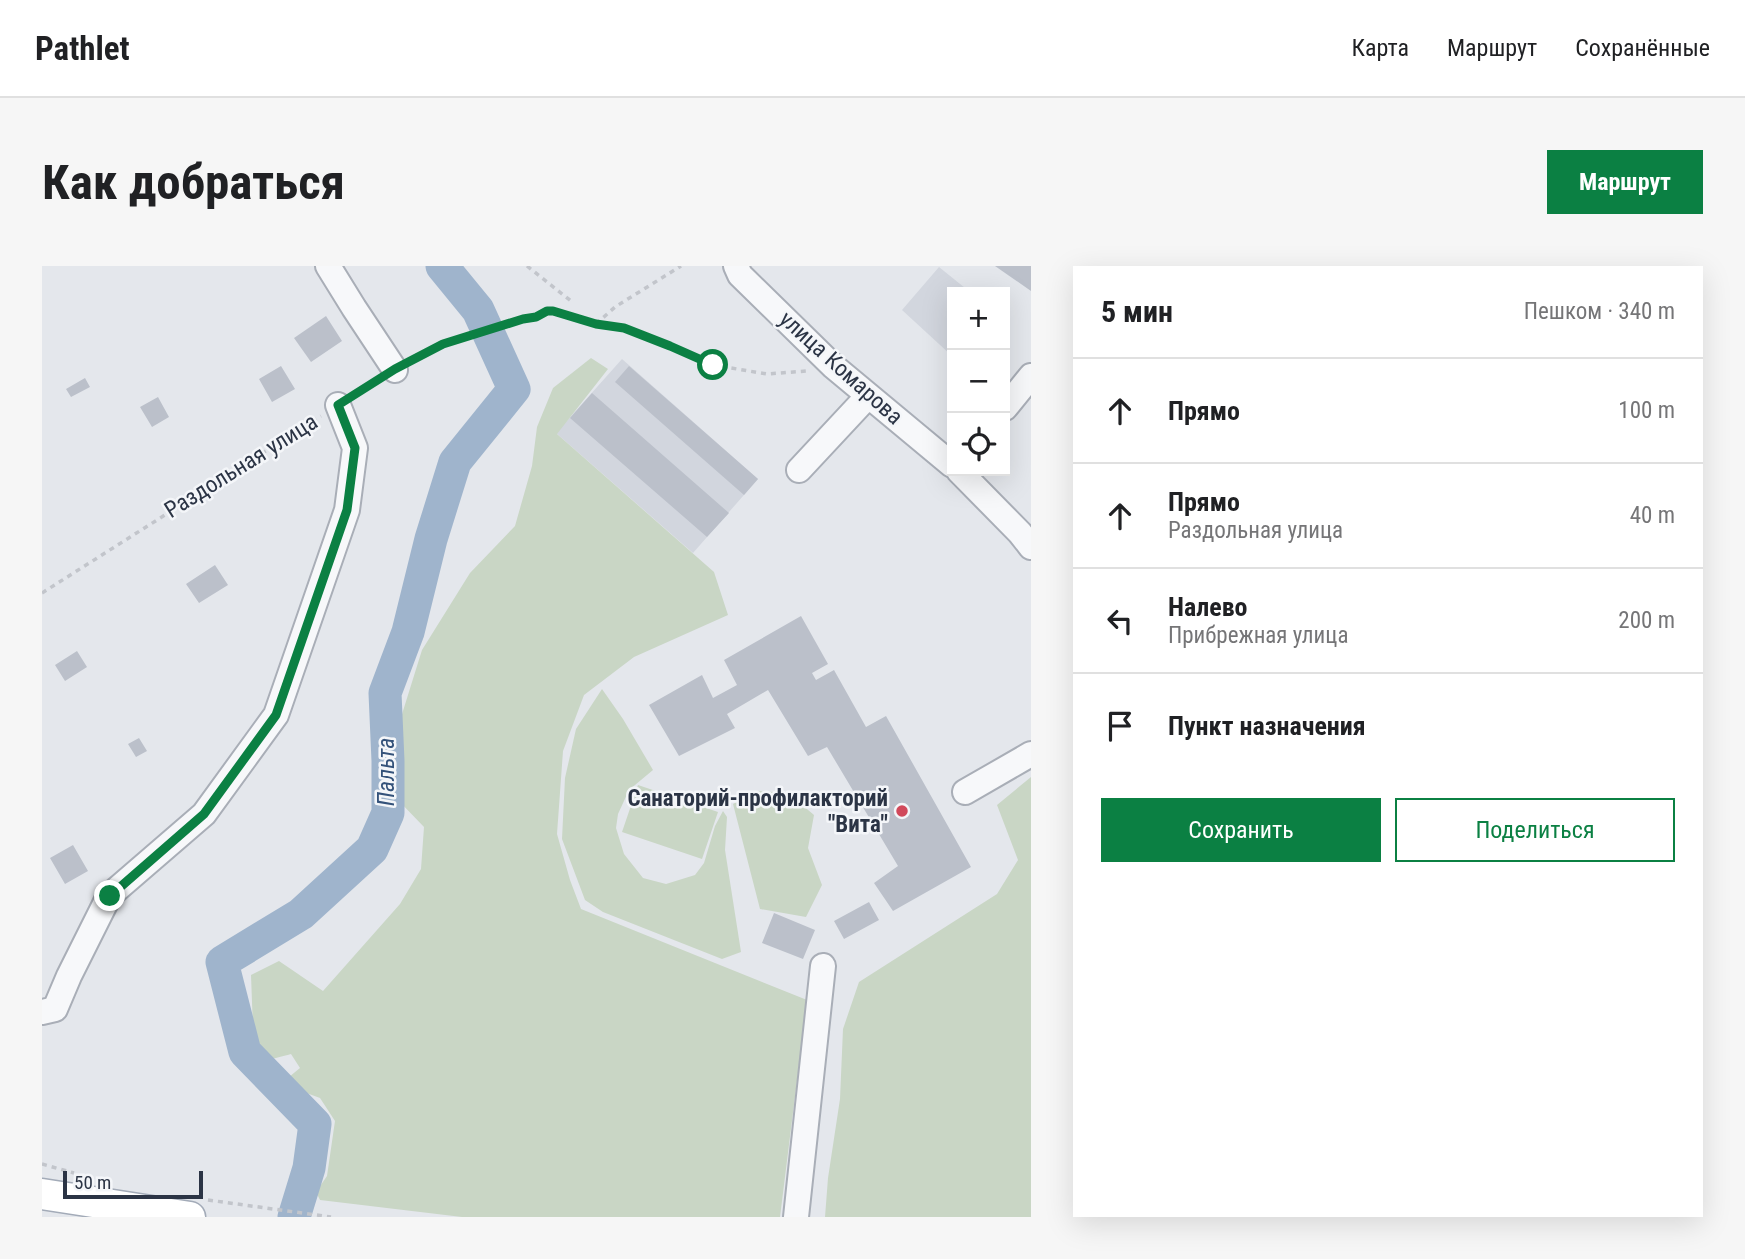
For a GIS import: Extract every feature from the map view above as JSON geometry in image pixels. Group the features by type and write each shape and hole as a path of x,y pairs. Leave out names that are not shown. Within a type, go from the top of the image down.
{"main road":[{"path":"42,1194 127,1207 194,1208"}],"street":[{"path":"328,266 395,369"},
{"name":"улица Комарова","path":"736,266 740,275 833,366 947,461"},
{"path":"1010,402 1031,376"},
{"path":"799,470 868,396"},
{"path":"42,1012 55,1009 110,896 204,814 276,715 347,510 355,448 338,405"},
{"path":"964,476 1031,547"},
{"path":"965,792 1031,754"},
{"path":"796,1217 823,966"}],"path":[{"path":"527,266 571,301"},
{"path":"596,324 615,307 681,266"},
{"name":"Раздольная улица","path":"42,593 395,369 443,344 536,317 547,311 596,324 624,328 713,365 767,374 810,371 833,366"},
{"path":"194,1208 331,1217"}],"shaded area":[{"path":"939,267 964,287 947,287 947,351 902,310"},
{"path":"622,359 758,479 693,553 556,433"}],"green space":[{"path":"591,358 608,369 557,434 714,572 728,615 634,657 584,695 563,751 557,834 581,909 807,1000 780,1217 462,1217 320,1200 316,1192 327,1176 335,1121 320,1098 301,1091 289,1077 300,1068 291,1054 273,1059 263,1058 249,1048 253,1029 251,975 279,961 323,991 400,904 421,869 424,827 397,799 398,727 422,650 470,573 515,526 532,466 537,427 553,388"},
{"path":"602,689 653,770 629,790 618,814 616,828 624,854 643,878 666,884 695,875 704,863 715,826 723,811 727,817 725,850 741,952 722,959 603,912 585,900 562,839 565,778 576,729"},
{"path":"1031,777 1031,1217 825,1217 840,1099 843,1029 859,982 997,894 1018,860 997,805"},
{"path":"638,785 718,812 702,859 622,832"},
{"path":"758,791 788,793 814,815 808,848 822,885 806,917 760,909 733,804"}],"building":[{"path":"995,266 1031,266 1031,291"},
{"path":"326,316 342,341 311,362 294,338"},
{"path":"281,366 295,389 272,402 259,379"},
{"path":"629,366 758,479 744,495 615,382"},
{"path":"85,378 90,387 71,397 66,389"},
{"path":"592,393 729,513 707,537 570,418"},
{"path":"158,397 169,417 152,427 140,407"},
{"path":"215,565 228,585 199,603 186,584"},
{"name":"Санаторий-профилакторий \"Вита\"","path":"801,616 828,664 812,673 816,680 834,670 866,727 886,716 971,867 893,911 874,883 898,866 827,747 808,756 768,690 727,714 735,728 679,756 649,705 702,675 713,698 737,685 724,660"},
{"path":"77,651 87,667 65,681 55,665"},
{"path":"139,738 147,751 136,757 128,744"},
{"path":"73,845 88,871 65,884 50,858"},
{"path":"869,902 879,920 844,939 834,921"},
{"path":"774,913 815,930 803,959 762,943"}],"waterway":[{"name":"Пальта","path":"294,1217 309,1168 315,1124 245,1052 222,962 301,914 372,849 388,813 385,693 408,632 431,539 455,462 514,389 478,310 442,266"}],"place":[{"name":"Санаторий-профилакторий \"Вита\"","path":"902,811"}],"route":[{"path":"110,896 204,814 276,715 347,510 355,448 338,405 395,369 443,344 536,317 547,311 596,324 624,328 713,365"}]}
